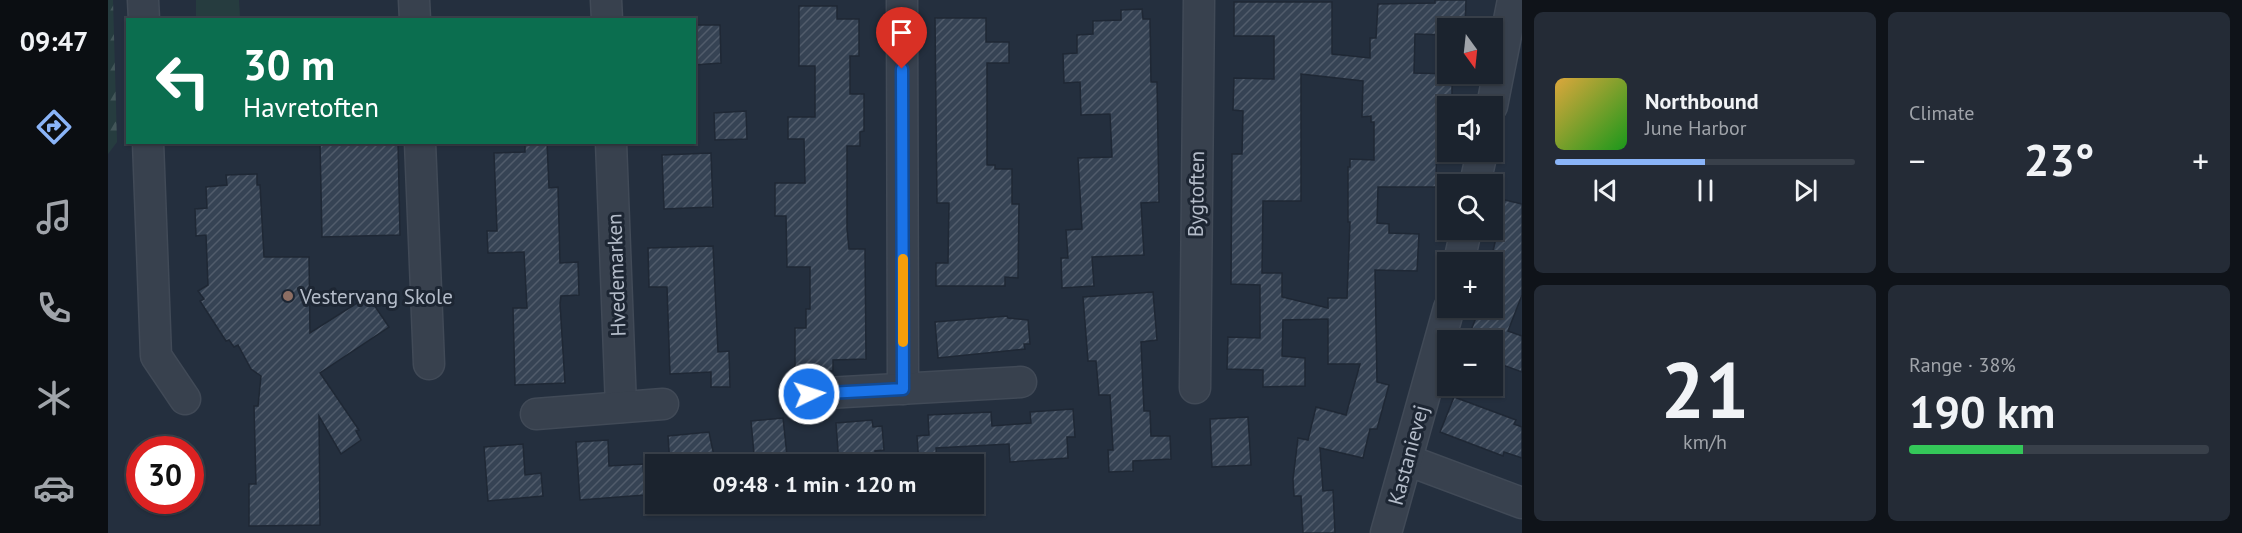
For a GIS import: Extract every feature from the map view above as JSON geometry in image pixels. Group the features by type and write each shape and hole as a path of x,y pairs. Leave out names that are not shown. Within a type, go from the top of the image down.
{"street":[{"path":"143,0 144,18"},
{"path":"414,0 415,18"},
{"path":"606,0 607,18"},
{"path":"902,0 903,389"},
{"name":"Bygtoften","path":"1195,388 1199,0"},
{"path":"1494,96 1514,0"},
{"path":"148,144 156,356 185,399"},
{"path":"420,144 429,364"},
{"name":"Hvedemarken","path":"611,144 621,407"},
{"name":"Kastanievej","path":"1386,533 1446,318"},
{"path":"809,394 1021,382"},
{"path":"536,414 663,404"},
{"path":"1407,460 1522,503"}],"green space":[{"path":"108,0 113,0 117,142 108,154"},
{"path":"196,0 239,0 240,17 196,18"}],"building":[{"path":"1466,0 1465,18 1437,18 1437,35 1415,34 1414,73 1437,74 1437,84 1452,84 1452,96 1437,96 1436,187 1378,187 1377,223 1389,224 1389,233 1419,234 1417,271 1375,270 1377,382 1389,385 1377,429 1370,429 1363,458 1320,448 1323,491 1333,490 1335,533 1303,533 1301,496 1294,496 1293,479 1298,438 1308,440 1316,407 1346,415 1360,364 1328,364 1328,319 1283,320 1282,356 1305,358 1305,386 1263,387 1263,370 1227,369 1228,337 1260,338 1260,285 1231,284 1232,154 1242,154 1243,111 1233,110 1234,78 1274,79 1274,36 1234,36 1234,2 1332,2 1332,54 1370,58 1370,38 1376,38 1378,4","holes":["1301,74 1363,81 1362,117 1371,116 1371,122 1374,122 1374,160 1350,159 1350,167 1348,167 1348,222 1350,222 1347,298 1328,298 1328,308 1282,297 1282,273 1262,273 1263,201 1301,201"]},
{"path":"799,6 837,6 837,19 859,19 859,56 850,56 850,94 864,94 864,131 860,132 860,146 847,146 847,229 849,249 865,249 866,359 833,360 833,371 795,371 795,328 806,328 806,309 810,309 810,267 787,267 786,216 775,216 775,183 805,183 804,139 788,139 788,117 815,117 815,66 799,66"},
{"path":"1142,9 1143,19 1150,19 1151,82 1157,82 1159,202 1141,203 1144,255 1092,257 1094,286 1062,288 1061,258 1068,258 1066,230 1082,229 1078,158 1112,157 1110,114 1081,115 1080,82 1064,83 1063,54 1077,53 1077,35 1093,34 1093,21 1121,20 1121,10"},
{"path":"935,18 986,18 986,42 1009,42 1009,63 987,63 987,165 995,165 995,169 1012,169 1012,204 1019,204 1018,278 1005,277 1005,286 936,286 936,263 948,263 949,203 937,203"},
{"path":"696,25 720,25 721,63 696,65"},
{"path":"746,111 747,139 715,140 714,113"},
{"path":"320,144 398,144 400,235 322,237"},
{"path":"525,144 547,144 549,188 558,187 560,263 578,262 579,295 561,296 560,304 565,383 515,385 513,308 527,308 524,252 488,253 487,231 497,231 494,153 525,152"},
{"path":"711,153 713,207 664,209 662,155"},
{"path":"257,174 257,185 260,185 264,257 309,257 310,333 368,296 389,327 320,373 359,430 356,431 361,440 341,454 319,416 320,525 249,526 249,484 256,484 254,406 258,406 261,376 251,369 238,345 234,347 229,340 226,341 200,301 204,299 198,291 208,285 206,235 196,236 195,209 207,208 206,187 227,185 226,175"},
{"path":"1505,200 1522,204 1522,295 1508,331 1522,336 1522,372 1503,365 1503,330 1471,330 1476,318 1503,318 1503,252 1493,251 1496,240 1503,240"},
{"path":"713,246 718,352 729,351 730,387 711,387 711,372 670,374 667,287 649,287 648,248"},
{"path":"1153,292 1157,340 1141,342 1144,411 1150,411 1151,436 1170,436 1171,459 1133,461 1133,471 1109,472 1108,450 1113,450 1110,395 1099,395 1096,361 1088,361 1083,297"},
{"path":"1007,316 1028,320 1030,344 1024,344 1025,349 938,358 935,322"},
{"path":"1454,397 1516,420 1514,424 1522,427 1522,458 1504,452 1503,456 1440,432"},
{"path":"1073,409 1075,437 1067,437 1068,458 1010,462 1009,444 936,448 936,454 918,454 917,436 929,435 928,415 991,412 992,426 1031,423 1030,412"},
{"path":"1248,417 1251,465 1212,467 1210,419"},
{"path":"783,418 787,454 754,454 751,421"},
{"path":"872,420 873,427 882,426 884,450 875,451 875,454 838,454 836,423"},
{"path":"709,432 714,454 669,454 668,436"},
{"path":"608,440 609,466 643,464 645,495 580,500 576,442"},
{"path":"523,444 525,475 541,473 543,496 488,501 484,447"}],"slow traffic":[{"path":"903,259 903,342"}],"place":[{"name":"Vestervang Skole","path":"288,296"}],"route":[{"path":"809,394 903,389 902,69"}]}
